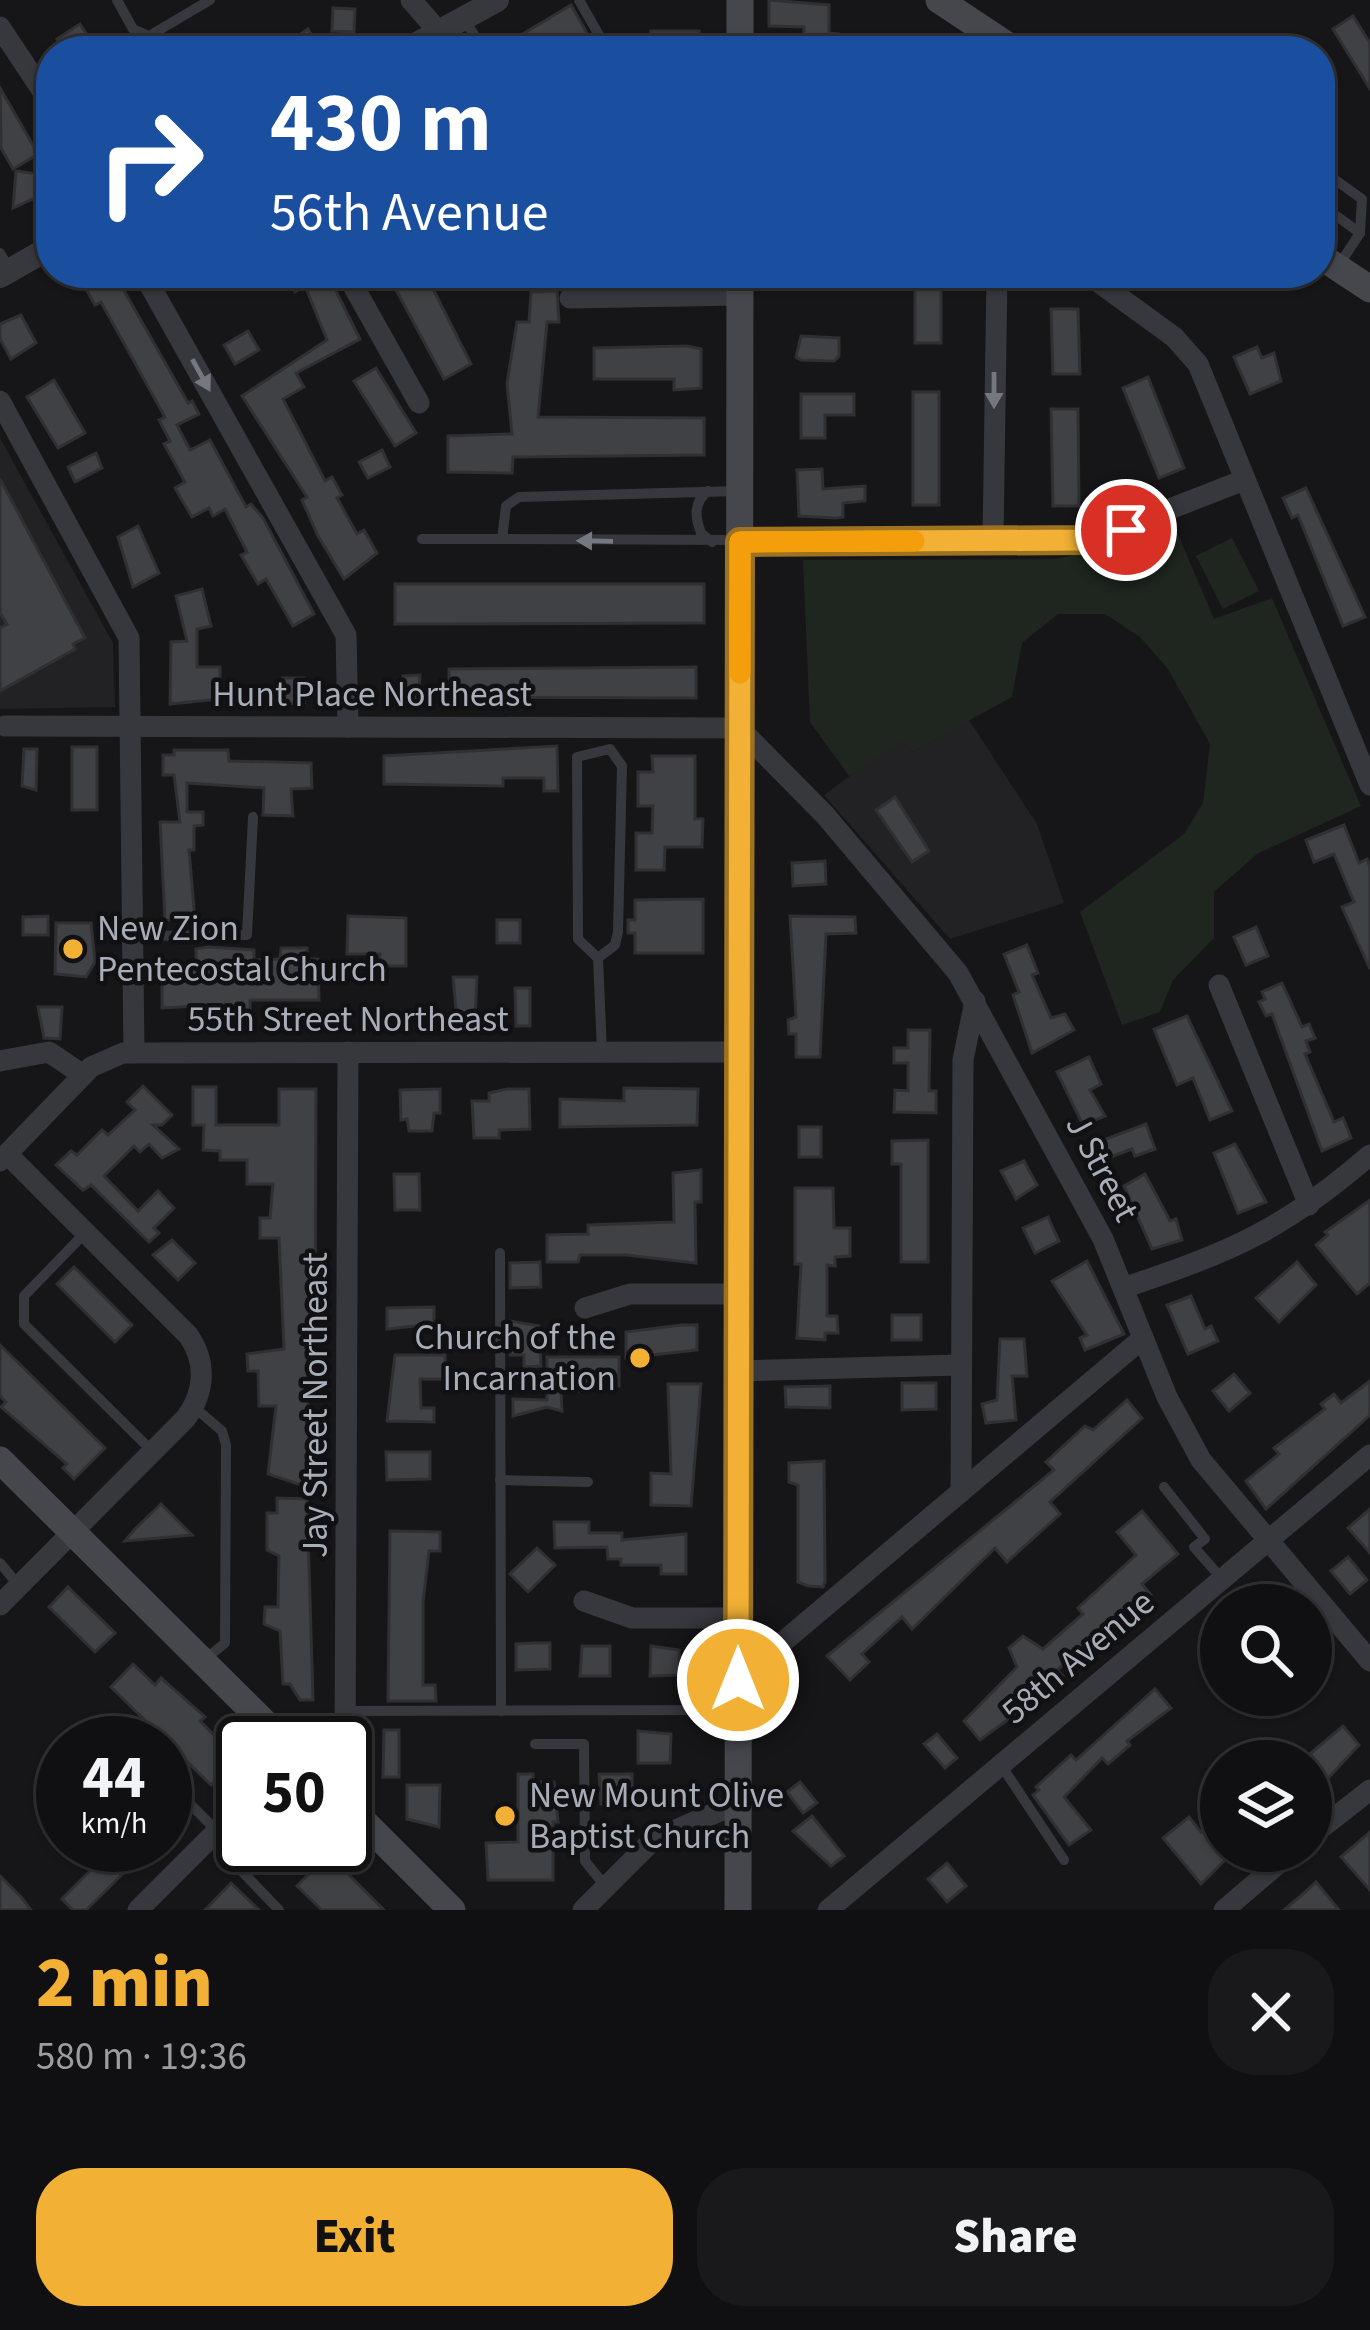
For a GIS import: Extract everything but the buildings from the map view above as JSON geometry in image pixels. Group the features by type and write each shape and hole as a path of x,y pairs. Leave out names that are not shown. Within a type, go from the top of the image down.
{"main road":[{"path":"740,0 740,36"},
{"path":"955,4 997,36"},
{"path":"1335,266 1370,289"},
{"path":"738,1910 740,728 730,541 740,490 740,288"},
{"path":"0,1460 258,1716"},
{"path":"372,1830 452,1910"}],"street":[{"path":"411,0 439,32"},
{"path":"432,36 497,0"},
{"path":"0,27 36,81"},
{"path":"4,266 36,253"},
{"path":"151,288 346,635 348,727"},
{"path":"354,288 419,403"},
{"path":"570,298 691,288"},
{"path":"993,540 997,288"},
{"path":"1106,288 1190,352 1370,784"},
{"path":"0,401 123,621 133,666 134,1052"},
{"path":"730,541 1105,537 1244,480"},
{"name":"Hunt Place Northeast","path":"5,726 740,728"},
{"name":"J Street","path":"740,728 826,815 942,952 975,1000 1126,1287 1143,1338 1201,1460 1370,1661"},
{"path":"1219,986 1309,1205"},
{"path":"961,1492 962,1060 975,1000"},
{"path":"0,1060 49,1052 83,1075"},
{"name":"55th Street Northeast","path":"3,1157 83,1075 105,1058 134,1052 739,1052"},
{"name":"Jay Street Northeast","path":"347,1716 348,1052"},
{"path":"1126,1287 1248,1244 1309,1205 1370,1155"},
{"path":"0,1605 190,1413 202,1379 194,1344 3,1157"},
{"path":"585,1308 630,1294 738,1294"},
{"path":"738,1680 1143,1338"},
{"path":"738,1370 959,1365"},
{"name":"58th Avenue","path":"828,1910 1370,1455"},
{"path":"584,1601 632,1618 738,1618"},
{"path":"1332,1820 1370,1790"},
{"path":"583,1910 653,1840 738,1803"},
{"path":"138,1910 216,1832"},
{"path":"1224,1910 1268,1872"}],"lane":[{"path":"117,0 133,29 149,36 210,0"},
{"path":"580,0 600,36"},
{"path":"463,19 475,36"},
{"path":"1335,180 1362,199 1360,232 1335,256"},
{"path":"1335,214 1360,232"},
{"path":"502,539 506,506 519,497 740,490"},
{"path":"708,491 698,500 701,533 730,541"},
{"path":"422,539 730,541"},
{"path":"598,958 615,945 618,932 622,766 610,749 577,757 578,939 598,958 602,1052"},
{"path":"134,936 248,935 253,817"},
{"path":"85,1233 24,1296 24,1324 154,1452"},
{"path":"500,1253 501,1712"},
{"path":"190,1413 222,1431 226,1445 225,1643 203,1661"},
{"path":"500,1480 588,1482"},
{"path":"1164,1486 1205,1539 1195,1547 1222,1579"},
{"path":"0,1563 19,1586"},
{"path":"347,1711 738,1710"},
{"path":"535,1744 584,1744 585,1861 606,1887"},
{"path":"1001,1765 1064,1859"},
{"path":"192,1811 279,1910"}],"shaded area":[{"path":"0,438 113,643 115,707 0,709"},
{"path":"1177,532 1214,619 1272,598 1361,806 1257,854 1214,892 1214,938 1173,980 1160,1012 1122,1025 1080,912 1184,834 1203,803 1210,744 1168,669 1140,637 1105,614 1058,614 1022,643 1012,697 912,752 904,740 849,776 810,722 803,560 1056,559"},
{"path":"1232,538 1259,591 1223,609 1196,556"},
{"path":"967,717 1037,824 1064,903 950,939 824,795 894,743 904,739 913,752"}],"slow traffic":[{"path":"740,673 740,542 914,541"}],"place":[{"name":"New Zion Pentecostal Church","path":"73,949"},
{"name":"Church of the Incarnation","path":"640,1358"},
{"name":"New Mount Olive Baptist Church","path":"505,1816"}],"route":[{"path":"738,1680 740,542 1081,540 1126,530"}]}
